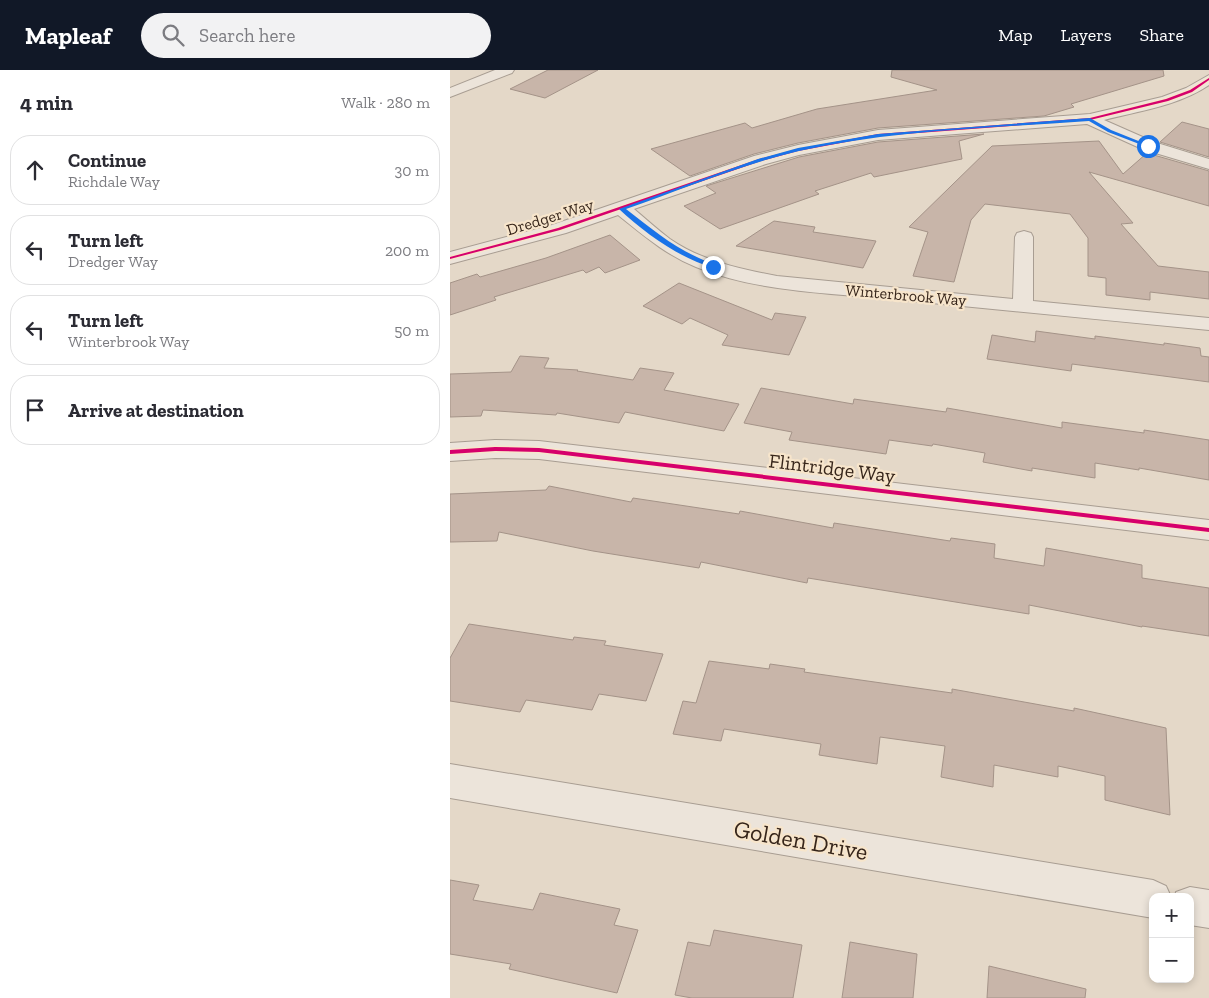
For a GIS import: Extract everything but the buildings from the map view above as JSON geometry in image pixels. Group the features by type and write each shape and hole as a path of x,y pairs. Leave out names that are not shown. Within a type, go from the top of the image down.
{"street":[{"path":"450,93 507,70"},
{"path":"1202,70 1209,72"},
{"name":"Dredger Way","path":"450,258 507,244 622,209 760,160 838,142 919,131 1002,127 1090,119 1167,100 1191,90 1209,79"},
{"path":"1090,119 1110,131 1148,146 1209,164"},
{"name":"Winterbrook Way","path":"622,209 665,243 687,256 713,267 743,276 794,285 1209,324"},
{"path":"1023,306 1024,237"},
{"name":"Flintridge Way","path":"450,452 495,449 540,450 1209,530"},
{"name":"Golden Drive","path":"450,781 1149,899"},
{"path":"1194,907 1209,909"}],"cycle path":[{"path":"450,258 559,229 760,160 798,150 878,135 1090,119 1167,100 1191,91 1209,79"},
{"path":"450,452 495,449 539,450 1209,530"}],"route":[{"path":"713,267 687,256 665,243 622,209 760,160 798,150 878,135 1090,119 1110,131 1148,146"}]}
